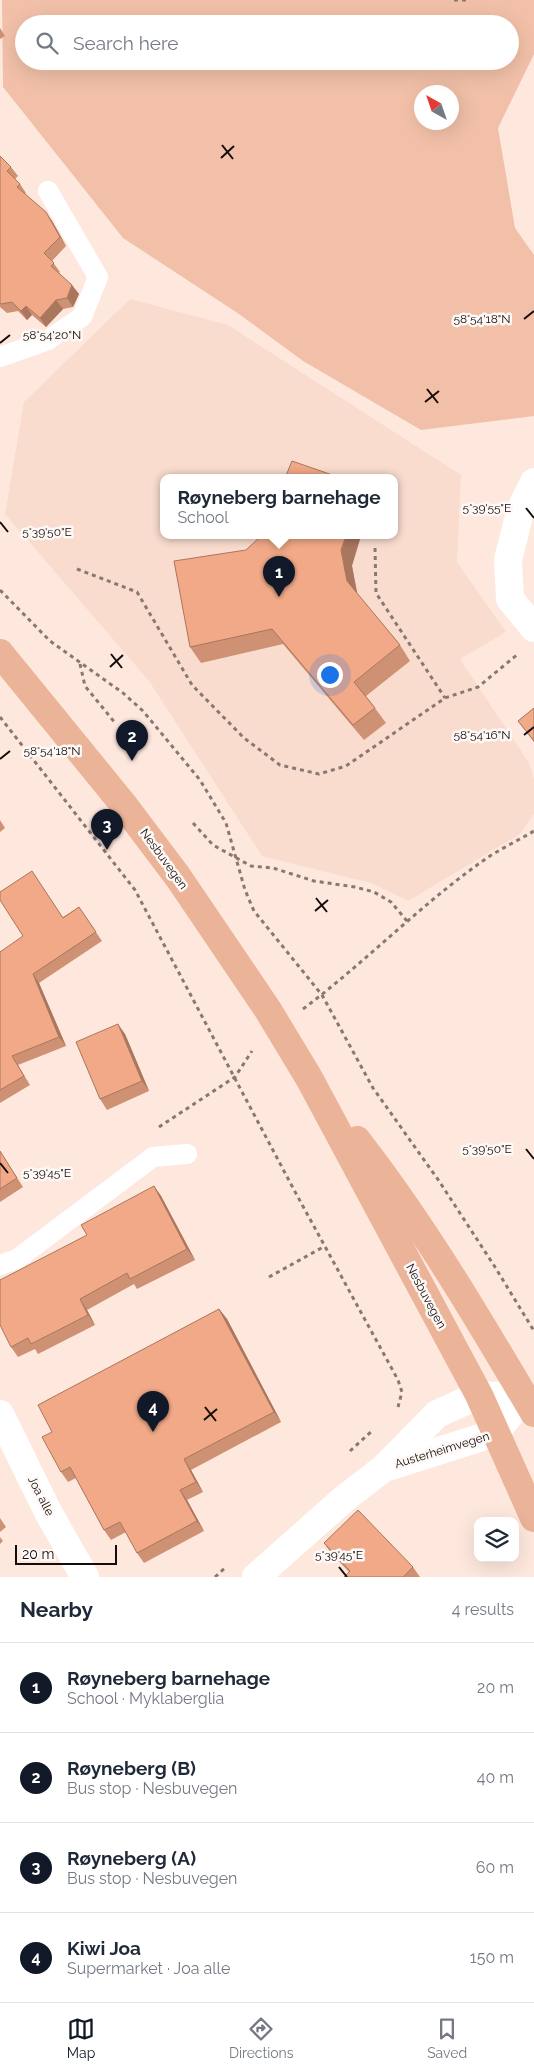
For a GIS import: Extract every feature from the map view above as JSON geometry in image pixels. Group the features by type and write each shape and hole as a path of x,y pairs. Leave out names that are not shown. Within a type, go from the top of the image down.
{"main road":[{"name":"Nesbuvegen","path":"0,653 124,804 178,877 268,1010 309,1078 478,1395 534,1518"},
{"name":"Nesbuvegen","path":"309,1078 395,1189 474,1313 529,1405"}],"street":[{"path":"531,616 510,599 508,560 521,508 534,482"},
{"name":"Austerheimvegen","path":"256,1577 345,1498 384,1468 437,1414 478,1395 529,1405"},
{"name":"Austerheimvegen","path":"384,1468 496,1433 529,1405"},
{"name":"Joa alle","path":"0,1414 48,1512 85,1577"}],"lane":[{"path":"0,357 48,340 82,317 98,277 48,190"},
{"path":"0,1265 16,1259 30,1250 153,1158 187,1154"}],"path":[{"path":"454,0 470,0"},
{"path":"375,548 376,593 445,698"},
{"path":"77,568 137,592 192,685 244,738 280,764 319,774 346,766 445,698 478,688 520,652"},
{"path":"0,590 50,641 123,693 143,711 200,780 226,823 245,890 254,911 322,995 373,1088 439,1181 495,1267 534,1332"},
{"path":"80,663 85,686 116,724"},
{"path":"0,717 135,890 398,1380 402,1392 397,1409"},
{"path":"193,823 213,845 251,866 273,868 314,881 356,887 374,892 391,902 407,921"},
{"path":"299,1012 322,995 407,921 488,858 534,831"},
{"path":"235,1077 252,1051"},
{"path":"269,1277 325,1246"},
{"path":"344,1457 378,1426"}],"shaded area":[{"path":"2,0 534,0 534,54 498,128 515,228 534,255 534,416 421,430 303,361 239,314 123,238 3,87"},
{"path":"130,299 228,325 461,475 457,562 506,632 460,659 529,763 534,779 534,814 520,834 408,901 371,883 262,856 149,681 5,514 24,402"}],"building":[{"path":"0,156 11,167 7,171 20,184 17,187 46,212 60,237 44,253 54,263 51,266 72,285 67,298 56,300 40,318 26,306 21,311 12,302 0,303"},
{"path":"292,461 329,474 287,474"},
{"path":"258,539 345,539 341,550 347,581 400,645 354,682 375,708 353,725 272,629 190,647 174,561 246,550"},
{"path":"534,708 534,741 518,721"},
{"path":"32,871 63,918 79,907 96,932 33,974 59,1037 12,1056 24,1076 0,1090 0,952 23,936 0,900 0,892"},
{"path":"118,1024 142,1081 100,1099 76,1042"},
{"path":"0,1151 17,1178 0,1189"},
{"path":"154,1186 187,1249 130,1279 127,1273 80,1299 88,1315 31,1344 28,1338 11,1347 0,1325 0,1280 87,1235 81,1225"},
{"path":"219,1309 274,1412 184,1459 196,1482 180,1490 197,1521 137,1553 120,1522 104,1530 70,1467 61,1472 42,1437 52,1432 38,1405"},
{"path":"358,1510 413,1567 403,1577 344,1577 350,1571 324,1543"}],"place":[{"name":"Røyneberg barnehage","path":"279,597"},
{"name":"Røyneberg (B)","path":"132,761"},
{"name":"Røyneberg (A)","path":"107,850"},
{"name":"Kiwi Joa","path":"153,1432"}]}
